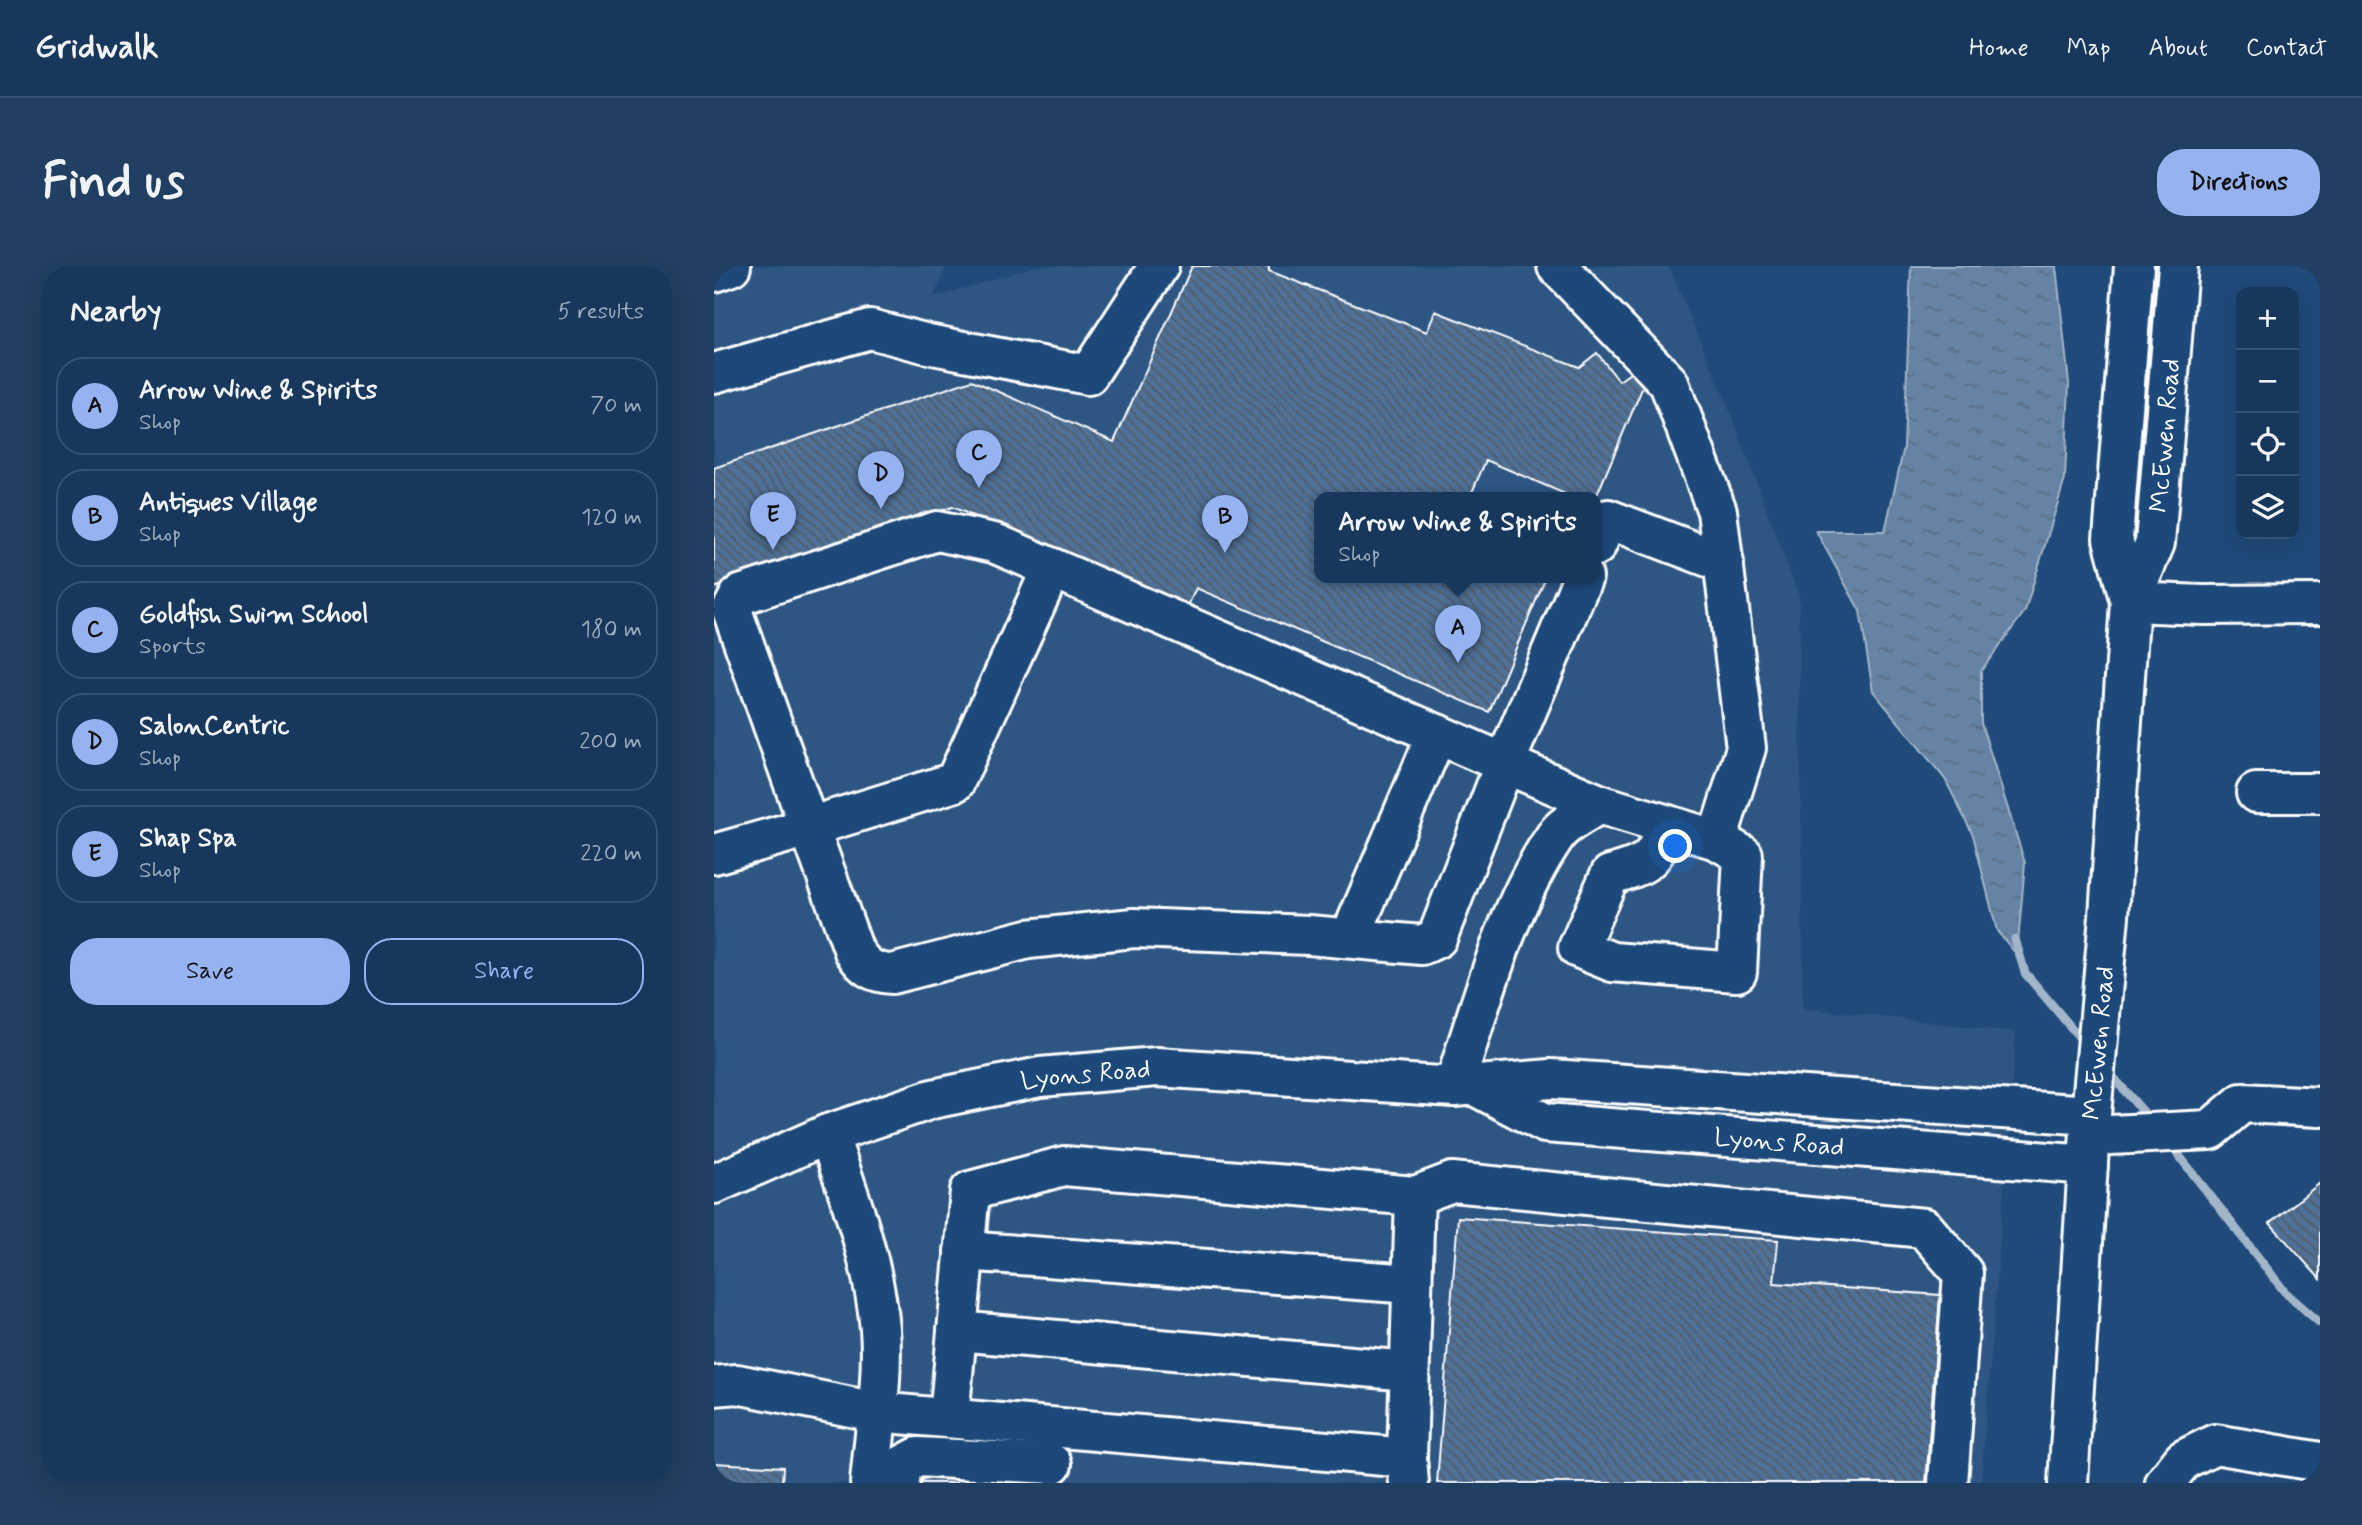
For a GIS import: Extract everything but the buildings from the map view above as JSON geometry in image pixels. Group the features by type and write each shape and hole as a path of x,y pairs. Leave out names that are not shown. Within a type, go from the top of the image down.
{"street":[{"path":"714,272 732,266"},
{"path":"714,373 870,329 928,344 1088,375 1159,266"},
{"path":"1557,266 1668,383 1717,511 1746,748 1717,840"},
{"name":"McEwen Road","path":"2068,1483 2090,1139 2109,916 2130,602 2113,539 2134,266"},
{"name":"McEwen Road","path":"2130,602 2155,543 2178,266"},
{"path":"1601,535 1608,519 1724,563"},
{"path":"1580,583 1505,763 1437,939 1422,945 1134,928 1028,939 892,974 877,973 863,965 853,951 809,827 725,618 740,595 937,531 994,543 1505,763 1599,804 1665,824 1717,840 1743,855 1737,972 1612,962 1578,948 1610,874 1651,860 1660,847 1665,824"},
{"path":"714,854 955,782 1052,568"},
{"path":"2130,602 2203,605 2320,604"},
{"path":"1350,939 1437,734"},
{"path":"2256,793 2320,793"},
{"path":"1465,1087 1488,982 1517,908 1557,832 1599,804"},
{"name":"Lyons Road","path":"714,1184 828,1134 932,1099 1040,1077 1157,1067 1465,1087 1550,1079 2090,1139"},
{"name":"Lyons Road","path":"1465,1087 1545,1123 2090,1139"},
{"path":"2090,1139 2210,1130 2242,1103 2320,1107"},
{"path":"828,1134 853,1207 874,1288 880,1331 870,1483"},
{"path":"949,1418 970,1191 1064,1166 1415,1196 1452,1182 1924,1228 1963,1273 1948,1483"},
{"path":"900,1483 901,1466 918,1457 1053,1458 1408,1470 1415,1196"},
{"path":"964,1251 1412,1284"},
{"path":"957,1331 1409,1371"},
{"path":"714,1386 737,1384 876,1412 949,1418 1053,1458"},
{"path":"2165,1483 2183,1460 2215,1444 2320,1462"}],"shaded area":[{"path":"714,266 947,266 933,298 1036,266 1669,266 1730,411 1799,596 1803,1008 2016,1032 1981,1483 714,1483"}],"water":[{"path":"1911,266 2056,266 2069,383 2065,479 2025,611 1981,671 1981,723 2025,863 2017,955 1997,931 1973,835 1945,779 1873,691 1860,611 1816,531 1885,531 1904,447"}],"waterway":[{"path":"2015,939 2025,973 2086,1045"},
{"path":"2106,1069 2152,1122"},
{"path":"2170,1144 2285,1292 2320,1323"}],"place":[{"name":"Goldfish Swim School","path":"979,488"},
{"name":"SalonCentric","path":"881,509"},
{"name":"Shap Spa","path":"773,550"},
{"name":"Antiques Village","path":"1225,553"},
{"name":"Arrow Wine & Spirits","path":"1458,663"}]}
